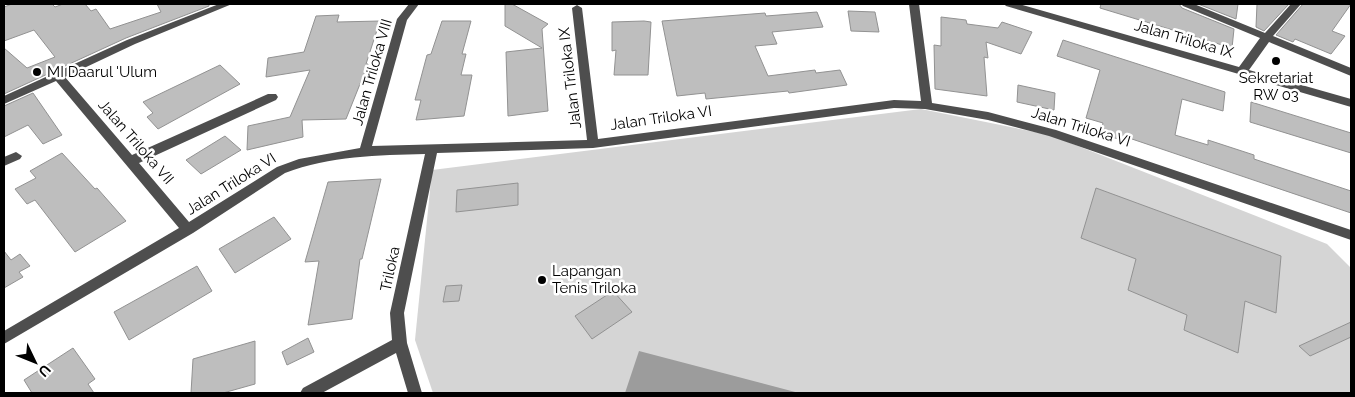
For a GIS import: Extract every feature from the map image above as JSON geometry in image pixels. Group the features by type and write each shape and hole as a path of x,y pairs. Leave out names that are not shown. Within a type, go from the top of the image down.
{"street":[{"path":"4,100 131,42 227,4"},
{"name":"Jalan Triloka VIII","path":"365,151 402,19 414,4"},
{"path":"914,4 927,104"},
{"name":"Jalan Triloka IX","path":"1009,4 1351,103"},
{"path":"1186,4 1351,72"},
{"path":"1242,71 1266,38 1296,4"},
{"name":"Jalan Triloka IX","path":"576,5 593,144"},
{"name":"Jalan Triloka VII","path":"58,76 188,229"},
{"path":"131,161 272,97"},
{"name":"Jalan Triloka VI","path":"4,338 188,229 281,170 299,163 365,151 593,144 894,104 927,104 956,109 1072,138 1351,235"},
{"name":"Triloka","path":"415,393 396,326 397,313 432,150"},
{"path":"4,162 16,156"},
{"path":"308,393 400,343"}],"shaded area":[{"path":"921,109 1050,135 1327,244 1351,268 1351,393 433,393 415,340 432,170"},
{"path":"639,351 799,393 625,393"}],"building":[{"path":"12,4 52,4 55,7 63,4 85,4 91,11 96,9 110,29 161,12 157,4 209,4 209,6 126,38 4,94 4,48 27,68 55,57 34,30 4,41 4,7"},
{"path":"505,4 512,4 548,24 542,29 548,111 508,116 506,52 542,48 505,26"},
{"path":"1101,4 1179,4 1182,8 1234,29 1232,48 1100,8"},
{"path":"1198,4 1238,4 1236,19"},
{"path":"1257,4 1289,4 1264,31 1256,27"},
{"path":"1303,4 1351,4 1332,31 1345,36 1331,54 1295,39 1293,42 1276,35"},
{"path":"848,11 875,12 879,32 851,31"},
{"path":"817,12 823,27 772,32 777,44 755,46 768,76 815,70 816,73 840,70 847,85 789,93 788,91 706,99 705,93 677,96 662,21 765,13 766,16"},
{"path":"339,15 337,22 380,21 366,64 368,64 346,119 302,120 303,137 247,150 248,126 290,117 310,70 266,77 268,58 304,52 316,16"},
{"path":"941,17 966,20 967,24 998,28 1002,22 1032,32 1021,54 986,42 988,58 984,57 987,96 935,89 934,45 941,46"},
{"path":"442,21 471,21 462,54 466,54 461,75 472,75 464,116 416,120 421,100 415,100 427,55 431,54"},
{"path":"612,22 651,22 648,75 614,75 616,50 612,51"},
{"path":"1063,40 1225,92 1223,111 1182,99 1175,135 1208,145 1208,140 1254,155 1254,159 1351,191 1351,213 1126,137 1124,141 1100,133 1103,123 1086,118 1100,70 1057,56"},
{"path":"220,65 240,84 158,129 147,117 153,113 143,102"},
{"path":"1018,85 1055,93 1054,110 1017,102"},
{"path":"33,93 62,135 43,144 28,125 4,137 4,106"},
{"path":"1251,102 1351,133 1351,153 1250,122"},
{"path":"225,136 241,150 201,174 186,160"},
{"path":"62,153 126,221 75,252 35,200 27,204 15,189 36,178 30,171"},
{"path":"381,179 362,259 360,259 352,319 308,325 319,261 305,262 328,182"},
{"path":"518,183 518,205 456,212 457,190"},
{"path":"1096,188 1281,256 1276,313 1245,301 1238,353 1184,330 1187,315 1128,290 1136,259 1081,238"},
{"path":"274,217 291,239 235,273 219,249"},
{"path":"4,251 11,260 20,254 30,266 19,272 23,277 4,288"},
{"path":"197,266 212,291 129,340 114,312"},
{"path":"462,285 459,301 443,302 446,286"},
{"path":"613,291 632,312 592,339 575,316"},
{"path":"1351,322 1351,337 1310,356 1299,346"},
{"path":"308,338 314,352 287,365 282,352"},
{"path":"255,341 255,384 223,393 191,393 193,359"},
{"path":"73,348 95,379 88,384 94,393 32,393 24,380"}],"place":[{"name":"Sekretariat RW 03","path":"1276,61"},
{"name":"MI Daarul 'Ulum","path":"37,72"},
{"name":"Lapangan Tenis Triloka","path":"542,280"}]}
